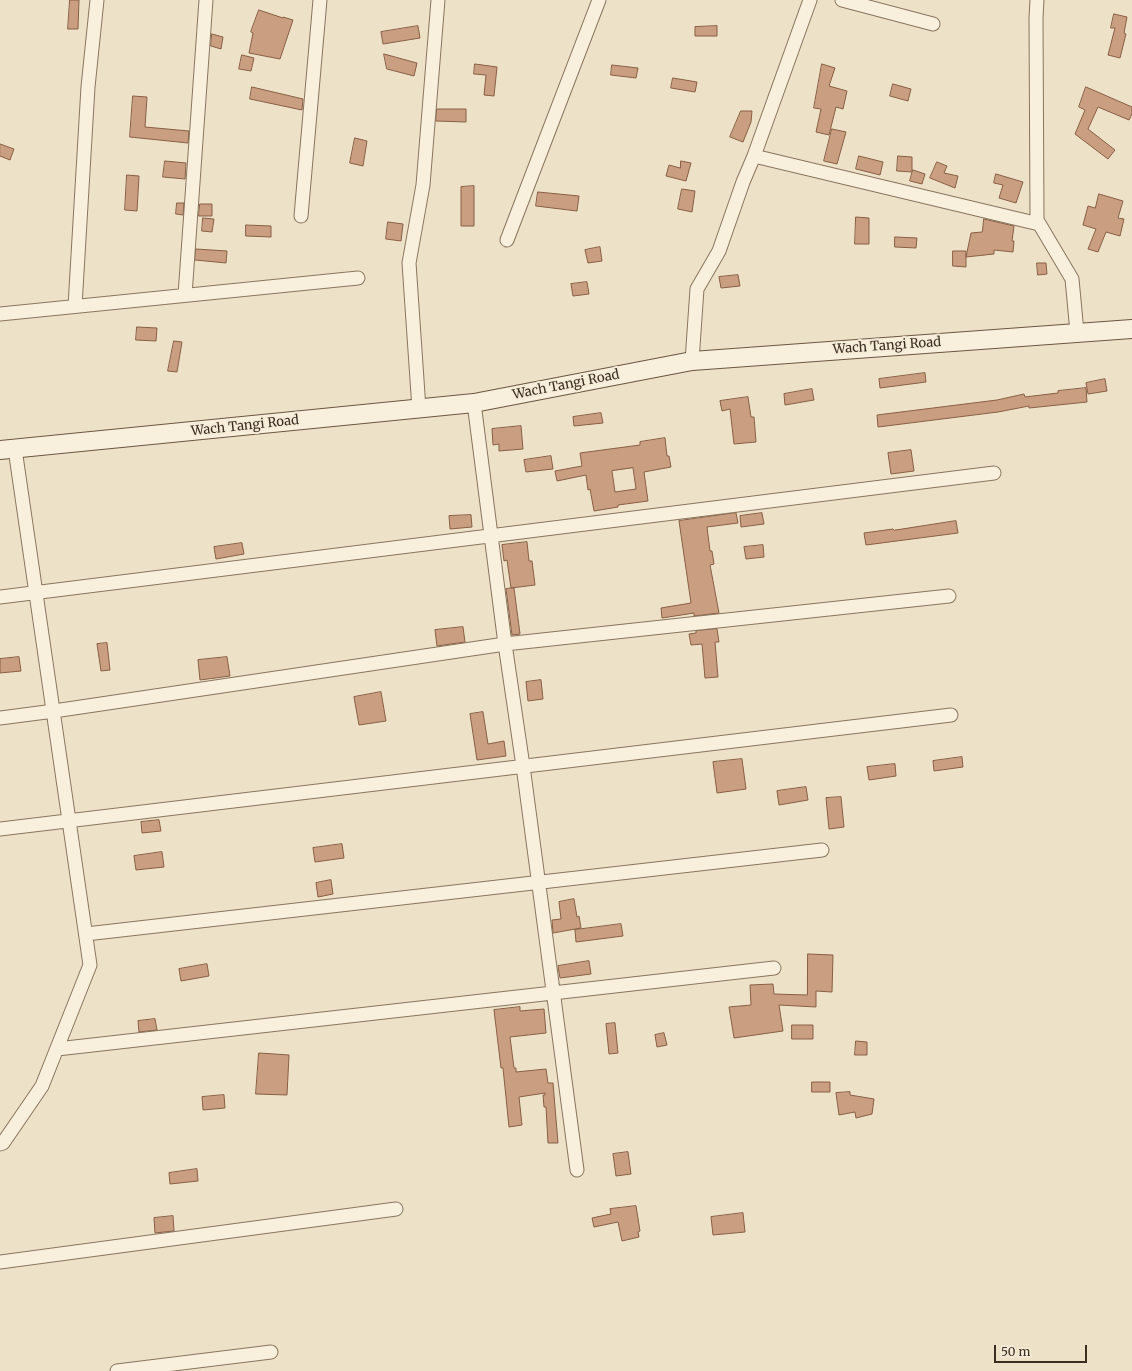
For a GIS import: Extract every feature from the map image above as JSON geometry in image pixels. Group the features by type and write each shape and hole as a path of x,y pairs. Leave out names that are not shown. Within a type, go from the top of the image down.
{"main road":[{"name":"Wach Tangi Road","path":"8,449 474,403 692,361 1132,328"}],"street":[{"path":"75,306 88,87 98,0"},
{"path":"185,295 206,0"},
{"path":"301,216 320,0"},
{"path":"419,409 409,264 423,185 438,0"},
{"path":"507,240 599,0"},
{"path":"692,361 697,289 719,251 810,0"},
{"path":"842,0 933,24"},
{"path":"1037,0 1037,220 1072,279 1077,332"},
{"path":"754,156 1039,224"},
{"path":"0,314 358,278"},
{"path":"474,403 505,644 539,882 577,1170"},
{"path":"0,1144 42,1086 90,965 36,592 8,449"},
{"path":"0,597 994,473"},
{"path":"0,718 505,644 949,596"},
{"path":"0,829 951,714"},
{"path":"86,934 822,850"},
{"path":"57,1048 774,968"},
{"path":"0,1262 396,1209"},
{"path":"117,1371 271,1352"}],"building":[{"path":"70,0 79,0 78,29 68,29"},
{"path":"259,10 293,20 280,59 249,53 253,33 251,32"},
{"path":"1114,14 1127,17 1124,33 1126,34 1120,58 1108,55 1115,28 1111,28"},
{"path":"418,26 420,38 383,44 381,32"},
{"path":"717,26 717,36 695,36 695,27"},
{"path":"212,34 223,37 221,49 211,46"},
{"path":"384,54 417,63 414,76 387,69"},
{"path":"242,55 254,58 251,71 239,69"},
{"path":"475,64 497,67 494,96 484,95 486,75 474,74"},
{"path":"822,64 835,68 829,86 847,91 843,109 836,107 829,135 816,132 821,109 814,108"},
{"path":"612,65 638,68 636,78 611,75"},
{"path":"673,78 697,82 695,92 671,88"},
{"path":"893,84 911,89 908,101 890,96"},
{"path":"252,87 303,99 302,110 250,99"},
{"path":"1086,87 1132,107 1132,114 1129,120 1098,107 1088,129 1115,150 1108,159 1075,134 1085,110 1079,107"},
{"path":"133,96 147,97 145,127 189,131 188,143 130,137"},
{"path":"437,109 466,109 466,122 436,121"},
{"path":"741,111 752,111 751,122 743,142 730,137"},
{"path":"832,129 846,132 837,164 824,161"},
{"path":"355,138 367,141 363,166 350,163"},
{"path":"0,144 14,149 10,160 0,156"},
{"path":"859,156 883,162 880,175 856,169"},
{"path":"898,156 912,157 912,172 897,171"},
{"path":"165,161 186,163 185,179 163,177"},
{"path":"681,161 691,163 686,181 666,176 669,165 680,168"},
{"path":"937,162 947,166 944,173 958,176 955,188 930,178"},
{"path":"913,170 925,174 922,184 910,181"},
{"path":"996,174 1023,182 1016,203 999,198 1003,185 994,183"},
{"path":"127,175 139,176 137,211 125,210"},
{"path":"474,186 474,226 461,226 461,187"},
{"path":"682,189 695,191 692,212 678,209"},
{"path":"538,192 579,196 577,211 536,206"},
{"path":"1099,194 1123,201 1118,218 1124,219 1120,236 1106,232 1098,252 1088,249 1096,229 1083,225 1088,206 1095,208"},
{"path":"177,203 184,203 183,215 176,214"},
{"path":"200,204 212,204 212,216 199,216"},
{"path":"856,217 869,218 869,244 855,244"},
{"path":"203,218 214,219 212,232 202,231"},
{"path":"984,219 1014,226 1012,241 1014,241 1013,252 994,250 994,254 966,257 971,233 982,232"},
{"path":"388,222 403,224 401,241 386,239"},
{"path":"246,225 271,226 271,237 246,236"},
{"path":"895,237 917,238 916,248 895,247"},
{"path":"600,247 602,261 588,263 585,250"},
{"path":"196,249 227,251 226,263 195,260"},
{"path":"953,251 966,251 966,267 953,266"},
{"path":"1037,263 1046,263 1047,274 1038,275"},
{"path":"738,275 740,286 721,288 719,277"},
{"path":"587,282 589,294 573,296 571,284"},
{"path":"137,327 157,328 156,341 136,340"},
{"path":"174,341 182,342 177,372 168,371"},
{"path":"925,373 926,382 880,388 879,379"},
{"path":"1105,379 1107,391 1088,394 1086,383"},
{"path":"1086,388 1087,402 1029,408 1029,406 998,412 878,427 877,415 997,400 1024,394 1025,397"},
{"path":"812,389 814,400 785,405 784,394"},
{"path":"748,397 751,417 754,417 756,442 734,444 730,409 722,411 720,401"},
{"path":"601,413 603,423 574,426 573,417"},
{"path":"521,426 523,449 499,451 499,444 493,445 492,429"},
{"path":"665,438 667,456 669,456 671,467 644,472 648,501 618,505 618,507 594,511 590,489 588,490 586,475 557,481 555,471 582,466 580,453 640,445 640,442","holes":["633,468 636,489 615,492 612,471"]},
{"path":"911,450 914,471 891,474 888,453"},
{"path":"551,456 553,469 526,472 524,460"},
{"path":"736,513 738,523 707,527 710,551 712,551 714,564 710,565 719,613 694,616 694,613 662,618 661,608 691,603 679,521"},
{"path":"762,513 764,524 741,527 740,516"},
{"path":"471,515 472,527 450,529 449,516"},
{"path":"956,521 958,533 866,545 864,533"},
{"path":"527,542 529,561 532,561 535,585 511,588 507,560 504,561 502,545"},
{"path":"242,543 244,554 216,559 214,547"},
{"path":"763,545 764,557 746,559 744,547"},
{"path":"514,588 520,634 512,635 506,589"},
{"path":"463,627 465,642 437,646 435,630"},
{"path":"717,629 719,642 715,642 718,677 705,678 702,644 691,645 689,634 696,633 696,631"},
{"path":"107,643 110,670 101,671 97,644"},
{"path":"19,657 21,671 0,673 0,659"},
{"path":"227,657 230,676 200,680 198,660"},
{"path":"541,680 543,699 528,701 526,682"},
{"path":"381,692 386,721 359,725 354,697"},
{"path":"483,712 488,744 504,741 506,756 477,760 470,714"},
{"path":"962,757 963,767 934,771 933,761"},
{"path":"742,759 746,789 717,793 713,762"},
{"path":"895,764 896,776 869,780 867,767"},
{"path":"806,787 808,800 779,805 777,791"},
{"path":"841,797 844,827 829,829 826,798"},
{"path":"159,820 161,831 142,833 141,822"},
{"path":"342,844 344,858 315,862 313,848"},
{"path":"162,852 164,867 136,870 134,856"},
{"path":"331,880 333,894 318,897 316,883"},
{"path":"574,899 577,917 579,916 581,928 553,933 552,920 561,919 559,902"},
{"path":"621,924 623,936 576,942 575,930"},
{"path":"808,954 833,955 832,992 816,991 816,1007 779,1005 783,1031 734,1038 729,1007 751,1005 750,985 773,984 774,994 807,995"},
{"path":"589,961 591,974 560,978 558,966"},
{"path":"207,964 209,976 181,981 179,969"},
{"path":"520,1007 520,1011 544,1009 546,1033 510,1037 514,1068 516,1068 516,1072 546,1069 548,1083 553,1083 558,1143 548,1143 546,1107 544,1107 543,1095 545,1095 545,1093 519,1097 522,1125 509,1127 503,1068 501,1068 494,1010"},
{"path":"155,1019 157,1030 139,1032 138,1021"},
{"path":"615,1023 618,1053 609,1054 606,1024"},
{"path":"792,1025 813,1025 813,1039 792,1039"},
{"path":"664,1033 667,1045 657,1047 655,1035"},
{"path":"856,1041 867,1042 867,1055 855,1055"},
{"path":"259,1053 289,1055 287,1095 256,1094"},
{"path":"812,1082 830,1082 830,1092 812,1092"},
{"path":"850,1092 850,1095 874,1099 872,1114 856,1118 855,1112 839,1115 836,1093"},
{"path":"224,1095 225,1108 203,1110 202,1097"},
{"path":"628,1152 631,1174 616,1176 613,1154"},
{"path":"197,1169 198,1181 170,1184 169,1173"},
{"path":"636,1206 640,1231 638,1232 639,1237 622,1241 618,1222 594,1227 592,1218 611,1214 610,1209"},
{"path":"743,1213 745,1232 713,1235 711,1217"},
{"path":"173,1216 174,1231 155,1233 154,1218"}]}
